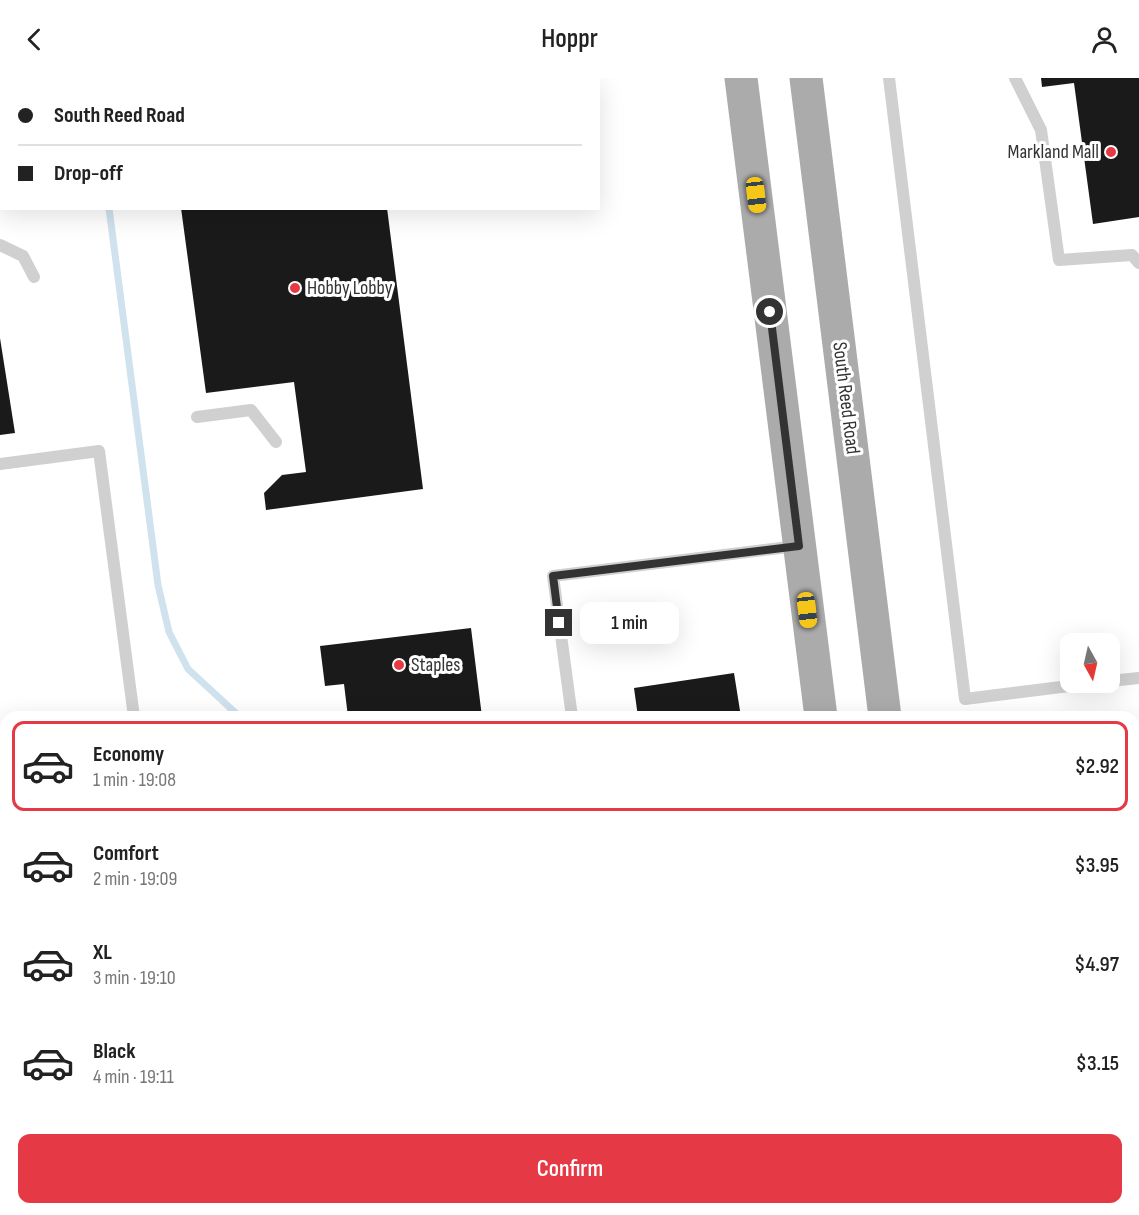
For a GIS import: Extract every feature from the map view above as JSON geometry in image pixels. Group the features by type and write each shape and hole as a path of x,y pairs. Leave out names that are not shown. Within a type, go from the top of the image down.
{"main road":[{"path":"741,78 820,711"},
{"name":"South Reed Road","path":"806,78 884,711"}],"lane":[{"path":"889,78 965,699 1060,687"},
{"path":"1015,78 1041,130 1059,260 1132,255 1139,263"},
{"path":"0,245 23,256 34,277"},
{"path":"197,417 251,410 276,442"},
{"path":"0,464 99,451 133,711"},
{"path":"571,711 553,576 799,546"},
{"path":"1120,680 1139,678"}],"building":[{"name":"Markland Mall","path":"1041,78 1139,78 1139,217 1093,224 1074,83 1042,87"},
{"name":"Hobby Lobby","path":"181,210 387,210 423,489 266,510 264,493 282,475 306,472 294,382 206,393"},
{"path":"0,338 15,433 0,435"},
{"name":"Staples","path":"471,628 481,711 347,711 344,684 325,686 320,646"},
{"path":"734,673 740,711 637,711 634,688"}],"waterway":[{"path":"109,210 158,585 169,632 188,669 234,711"}],"place":[{"name":"Markland Mall","path":"1111,152"},
{"name":"Hobby Lobby","path":"295,288"},
{"name":"Staples","path":"399,665"}],"route":[{"path":"559,623 553,576 799,546 770,312"}]}
